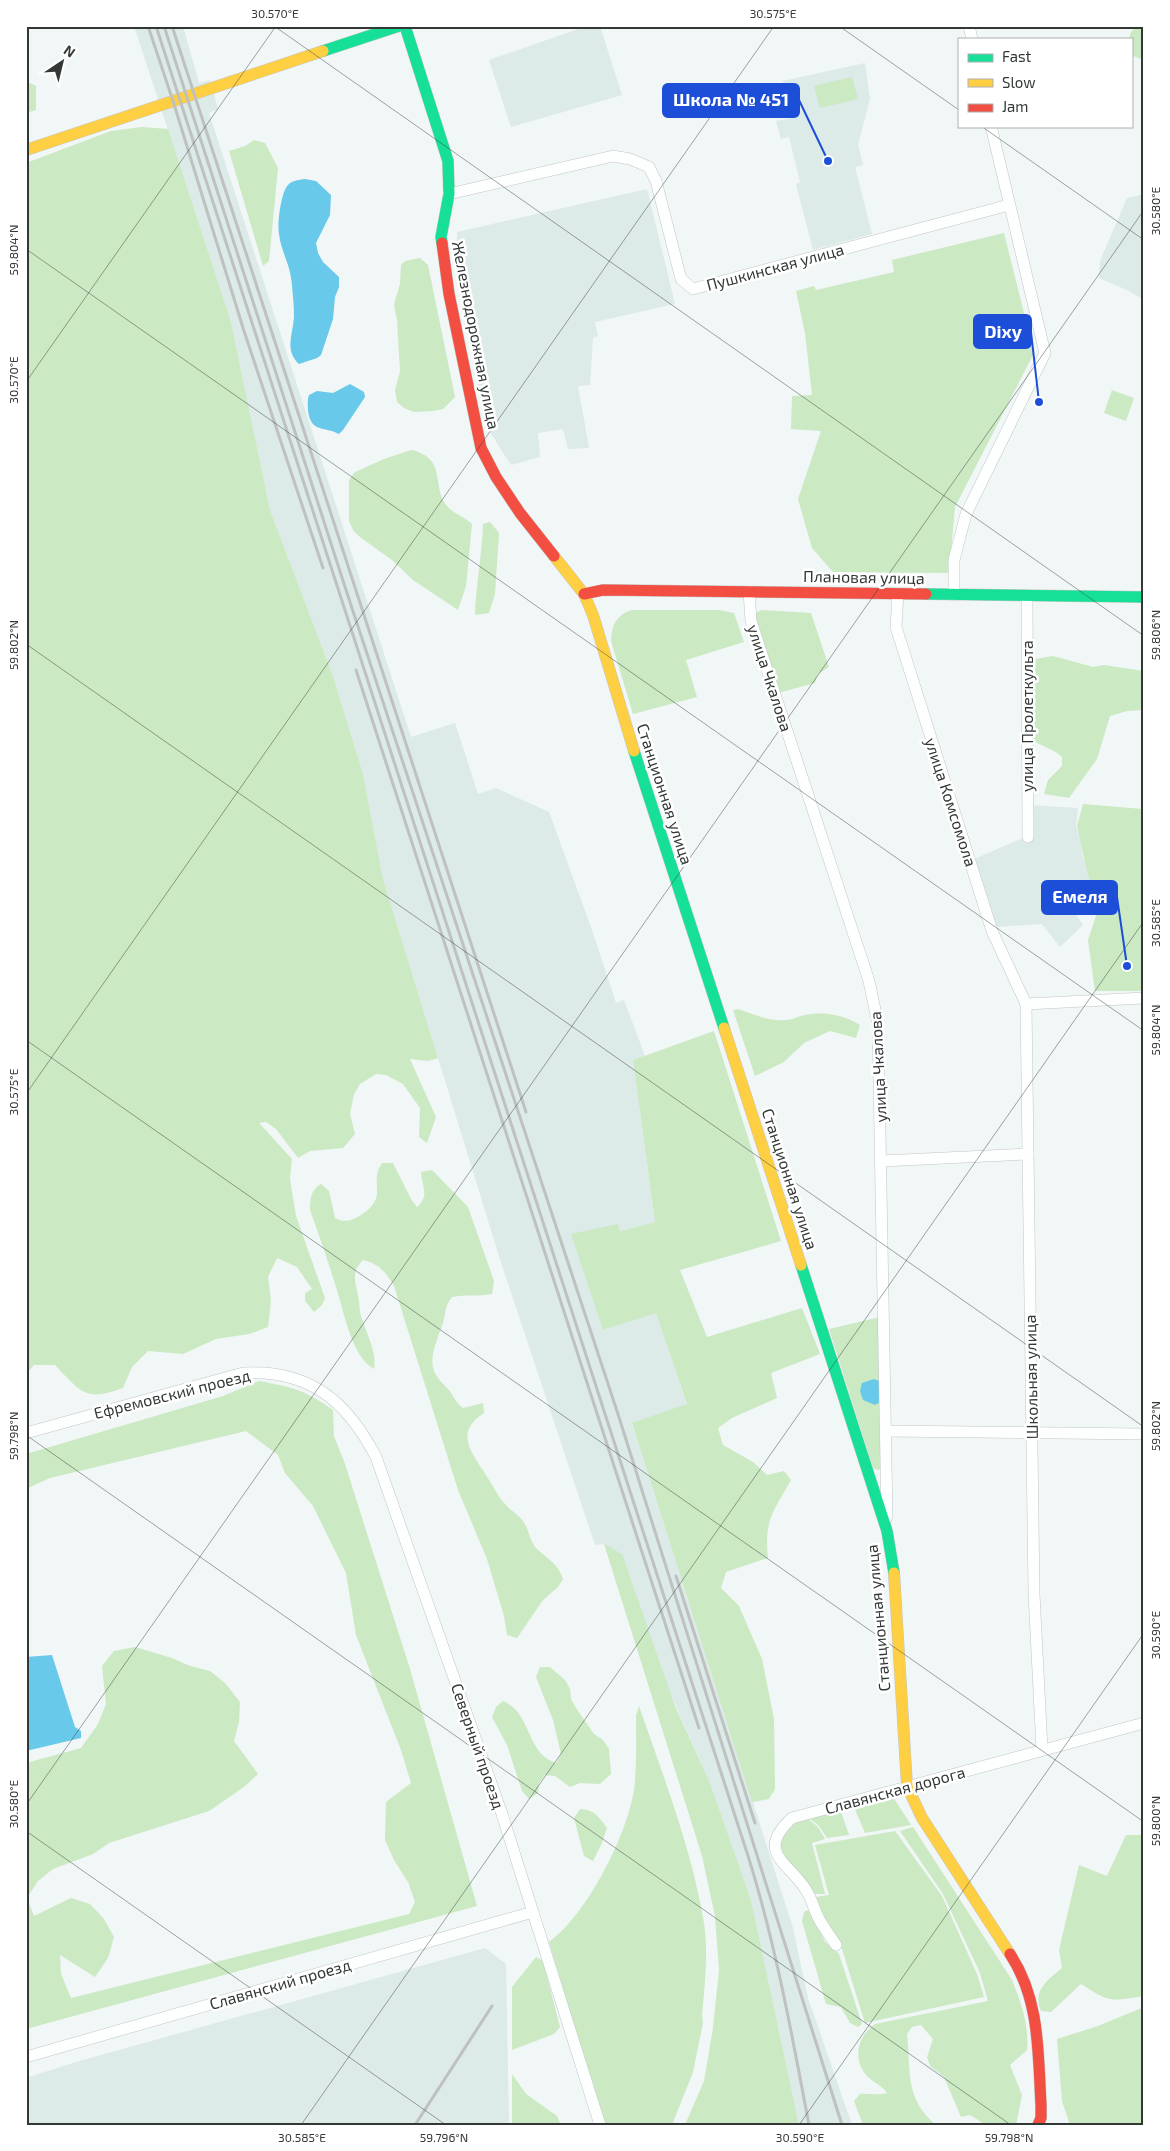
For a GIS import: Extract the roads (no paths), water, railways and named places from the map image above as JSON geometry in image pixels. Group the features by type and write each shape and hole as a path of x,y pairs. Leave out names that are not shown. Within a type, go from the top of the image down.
{"street":[{"path":"26,150 399,26"},
{"name":"Железнодорожная улица","path":"405,26 448,162 449,194 441,237 472,415 481,448 496,477 520,513 584,594"},
{"path":"954,594 954,560 966,514 1045,353 991,128"},
{"name":"Пушкинская улица","path":"449,194 613,156 630,159 648,167 656,181 681,280 693,289 1009,205"},
{"name":"Плановая улица","path":"584,594 603,590 1144,597"},
{"name":"улица Чкалова","path":"749,592 751,621 875,1004 880,1047 887,1532"},
{"name":"Станционная улица","path":"584,594 593,615 613,686 887,1532 895,1582 908,1786 922,1818 1020,1970 1029,1994 1037,2027 1042,2105 1041,2118 1038,2125"},
{"name":"улица Комсомола","path":"898,594 896,627 992,930 1026,1004"},
{"name":"улица Пролеткульта","path":"1026,595 1028,837"},
{"path":"1026,1004 1144,998"},
{"name":"Школьная улица","path":"1026,1004 1034,1594 1042,1749"},
{"path":"882,1162 1028,1154"},
{"name":"Ефремовский проезд","path":"26,1433 244,1373 277,1374 318,1389"},
{"name":"Северный проезд","path":"318,1389 348,1413 364,1435 376,1457 502,1814 600,2125"},
{"path":"886,1431 1144,1434"},
{"path":"869,1479 873,1482 886,1478"},
{"name":"Славянская дорога","path":"836,1945 819,1917 805,1888 784,1866 776,1850 776,1840 780,1828 792,1818 1144,1723"},
{"name":"Славянский проезд","path":"26,2057 533,1912"}],"water":[{"path":"296,180 316,181 331,195 330,215 316,243 318,253 323,262 339,277 339,287 335,297 333,319 321,355 299,364 294,359 290,342 294,317 291,278 280,241 279,223 280,208 288,185"},
{"path":"350,384 364,392 365,397 343,430 339,434 315,426 308,411 309,395 317,391 333,393"},
{"path":"874,1379 879,1381 880,1402 875,1405 863,1400 860,1391 862,1383"},
{"path":"52,1655 75,1727 81,1731 81,1738 26,1751 26,1657"}],"railway":[{"path":"148,26 244,331 323,568"},
{"path":"156,26 749,1859 759,1892 790,2024 809,2125"},
{"path":"164,26 346,590 617,1411 842,2125"},
{"path":"172,26 526,1112"},
{"path":"356,670 699,1728"},
{"path":"676,1576 755,1823"},
{"path":"415,2125 492,2006"}],"place":[{"name":"Школа № 451","path":"828,161"},
{"name":"Dixy","path":"1039,402"},
{"name":"Емеля","path":"1127,966"}]}
